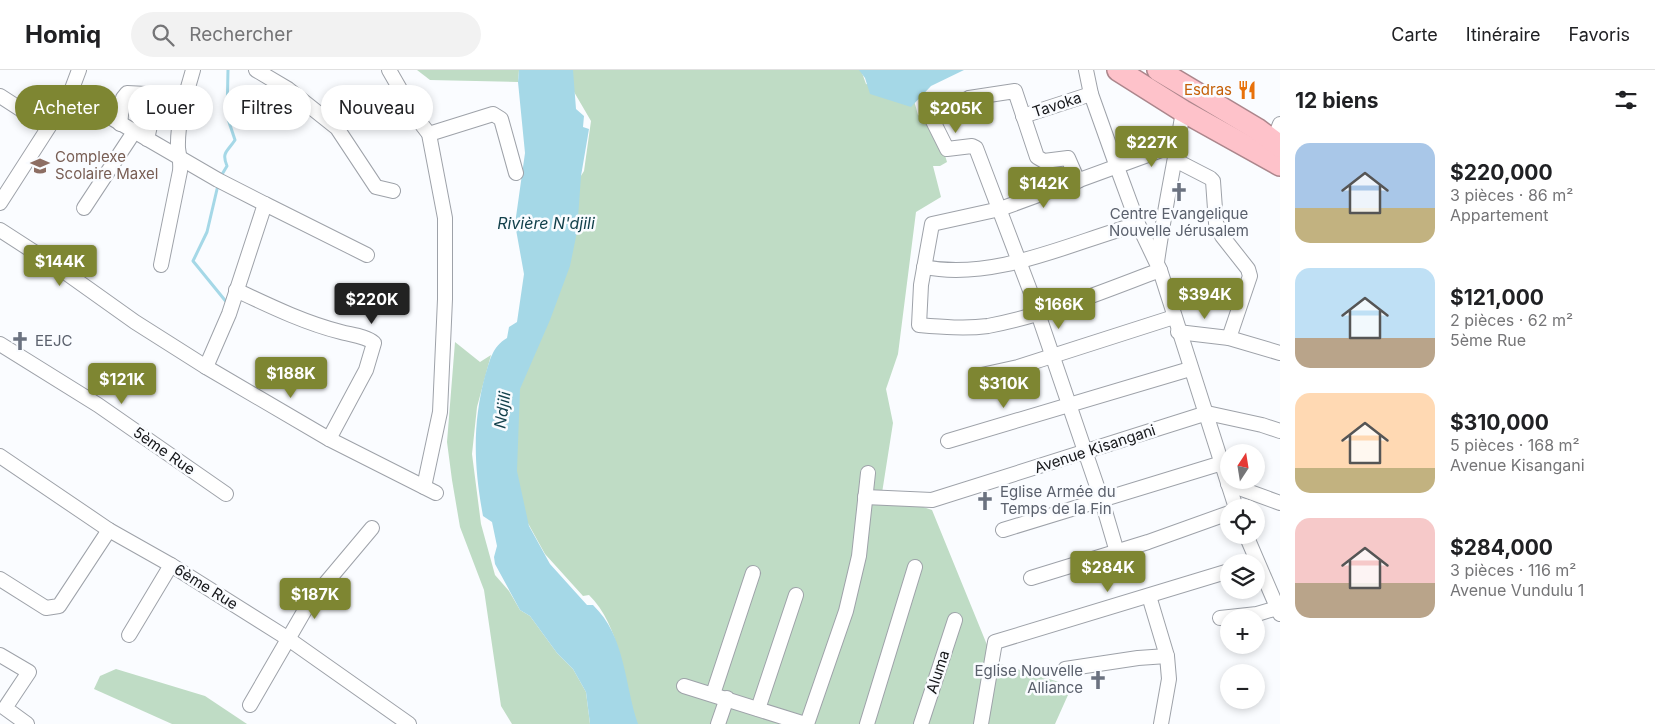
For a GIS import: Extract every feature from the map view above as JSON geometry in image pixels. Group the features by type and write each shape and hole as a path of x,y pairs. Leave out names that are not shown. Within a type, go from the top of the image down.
{"highway":[{"path":"1118,70 1183,111 1276,146"},
{"path":"1158,70 1257,129 1276,146"}],"street":[{"path":"73,85 79,70"},
{"path":"188,85 193,70"},
{"path":"256,70 288,89 337,128 376,187 393,191"},
{"path":"0,230 62,270 135,322 206,367 329,439 430,490 440,412 445,299 445,218 429,134 416,117 389,70"},
{"path":"1086,70 1091,94 1116,168 1138,224 1158,266 1220,456"},
{"name":"Tavoka","path":"1000,209 976,148 972,146 947,149 932,118 969,98 1011,90 1017,94 1023,116 1040,160 1068,158 1078,181"},
{"name":"Tavoka","path":"1023,116 1091,94"},
{"path":"128,95 124,95 120,124 265,204 366,255"},
{"path":"0,96 15,106"},
{"path":"1158,266 1164,210 1176,160 1183,111"},
{"path":"429,134 493,114 501,119 516,172"},
{"path":"0,203 46,130"},
{"path":"147,139 149,130"},
{"path":"161,265 182,159 178,149 181,130"},
{"path":"84,208 134,132"},
{"path":"1158,266 1038,313 980,326 919,325 919,302 932,224 1000,209 1178,144"},
{"path":"1176,160 1213,181 1216,222 1222,236 1248,269 1248,281 1229,338"},
{"path":"206,367 229,314 265,204"},
{"path":"1000,209 1038,313 1102,501 1117,552"},
{"path":"924,267 957,272 998,266 1138,224"},
{"path":"236,290 298,318 324,328 367,339 374,344 366,370 329,439"},
{"path":"977,376 999,372 1174,317"},
{"path":"1178,332 1229,338 1279,351"},
{"name":"5ème Rue","path":"0,344 98,405 226,494"},
{"path":"948,441 1190,368"},
{"path":"1207,413 1262,424 1280,430"},
{"name":"Avenue Kisangani","path":"865,497 932,500 1207,413"},
{"name":"6ème Rue","path":"0,456 109,530 171,565 287,638 409,724"},
{"path":"1003,530 1220,464"},
{"path":"684,686 727,698 785,721 806,724 846,611 859,556 868,473"},
{"path":"1242,489 1280,503"},
{"path":"1031,578 1117,552 1220,516"},
{"path":"250,706 287,638 309,603 372,528"},
{"path":"0,578 46,608 53,609 62,602 109,530"},
{"path":"129,635 171,565"},
{"path":"867,724 915,567"},
{"path":"713,694 754,573"},
{"path":"980,724 995,642 1220,574"},
{"path":"1265,580 1279,611 1265,613"},
{"path":"758,709 796,595"},
{"path":"1149,596 1167,656 1169,679 1161,724"},
{"name":"Aluma","path":"921,724 955,620"},
{"path":"0,655 29,672 5,708 27,724"},
{"path":"1066,669 1138,658 1167,656"},
{"path":"718,724 727,698"}],"green space":[{"path":"417,70 519,70 518,82 430,80"},
{"path":"570,70 861,70 866,84 912,93 918,115 934,129 947,162 940,166 933,166 941,197 916,212 898,354 886,389 893,423 882,493 932,510 994,662 1072,686 1055,724 636,724 620,655 608,622 589,595 583,596 545,554 524,516 512,461 513,414 574,187 584,171 591,121 570,85"},
{"path":"455,342 480,362 491,355 477,407 472,454 481,524 495,575 509,591 520,610 530,616 557,653 573,669 586,692 590,724 512,724 501,706 484,590 460,527 447,442"},
{"path":"116,669 205,696 247,724 172,724 94,689 100,676"}],"water":[{"name":"Rivière N'djili","path":"519,70 573,70 576,109 584,116 583,127 589,129 581,176 577,232 570,266 550,320 520,389 517,471 529,526 550,564 587,605 593,605 612,631 623,661 638,724 590,724 586,692 573,669 557,653 530,616 520,610 495,564 494,557 497,546 492,522 483,516 476,463 476,429 481,394 492,354 498,345 507,338 509,327 517,322 524,274 515,224 525,153 518,82"},
{"path":"859,70 964,70 931,86 911,107 870,94 865,78"}],"waterway":[{"path":"221,176 227,166 225,155 235,140 227,116 228,70"},
{"path":"218,185 207,232 193,261 228,304"}],"place":[{"name":"Esdras","path":"1247,90"},
{"name":"Complexe Scolaire Maxel","path":"40,166"},
{"name":"Centre Evangelique Nouvelle Jérusalem","path":"1179,192"},
{"name":"EEJC","path":"20,341"},
{"name":"Eglise Armée du Temps de la Fin","path":"985,501"},
{"name":"Eglise Nouvelle Alliance","path":"1098,680"}],"water label":[{"name":"Ndjili","path":"502,410"}]}
